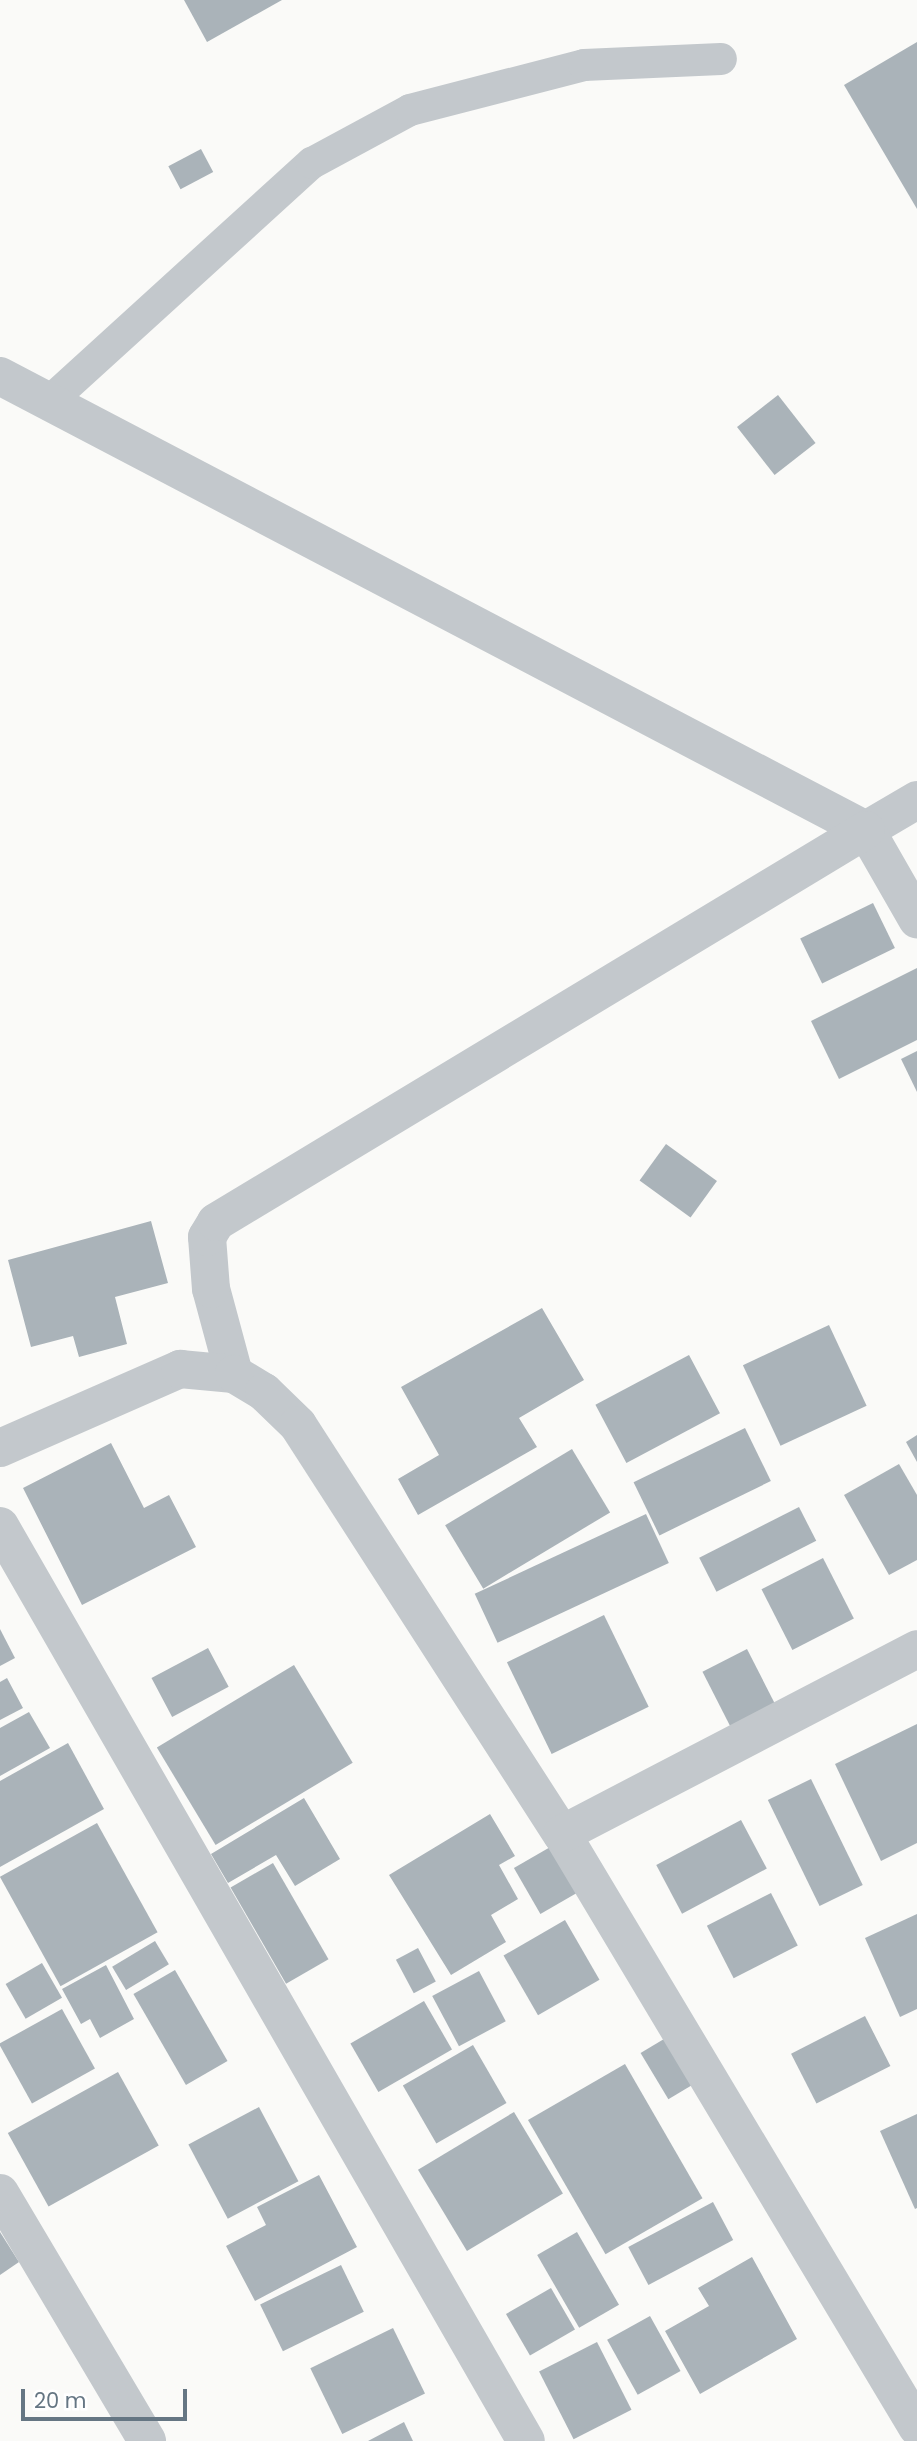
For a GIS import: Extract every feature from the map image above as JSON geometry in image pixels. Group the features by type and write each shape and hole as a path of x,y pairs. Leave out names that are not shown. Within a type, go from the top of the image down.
{"street":[{"path":"0,376 866,830 917,919"},
{"path":"234,1374 211,1289 207,1237 216,1222 917,800"},
{"path":"0,1448 180,1369 234,1374 264,1392 298,1425 562,1834 917,2427"},
{"path":"0,1526 526,2441"},
{"path":"562,1834 917,1649"},
{"path":"0,2193 147,2441"}],"lane":[{"path":"50,401 312,163 410,110 584,65 721,59"}],"building":[{"path":"184,0 282,0 207,42"},
{"path":"917,42 917,209 844,85"},
{"path":"201,149 213,172 181,189 168,166"},
{"path":"778,395 816,443 775,475 737,427"},
{"path":"873,903 895,948 822,983 800,939"},
{"path":"917,968 917,1040 839,1079 811,1021"},
{"path":"917,1051 917,1092 901,1059"},
{"path":"666,1144 717,1181 691,1217 640,1180"},
{"path":"151,1221 168,1283 115,1297 127,1344 79,1357 73,1336 31,1347 8,1260"},
{"path":"542,1308 584,1380 519,1418 537,1447 418,1515 398,1479 439,1455 401,1387"},
{"path":"829,1325 867,1406 781,1446 743,1365"},
{"path":"689,1355 720,1413 626,1463 595,1405"},
{"path":"745,1428 771,1481 659,1535 634,1482"},
{"path":"917,1435 917,1462 906,1442"},
{"path":"111,1443 144,1508 169,1495 196,1547 82,1605 23,1488"},
{"path":"572,1449 610,1512 483,1589 445,1525"},
{"path":"899,1464 917,1495 917,1560 889,1575 844,1495"},
{"path":"799,1507 816,1541 716,1592 699,1558"},
{"path":"646,1514 669,1563 498,1643 475,1594"},
{"path":"823,1558 854,1619 792,1650 762,1589"},
{"path":"604,1615 649,1707 552,1754 507,1662"},
{"path":"0,1629 15,1658 0,1666"},
{"path":"208,1648 229,1687 172,1717 151,1678"},
{"path":"747,1649 776,1706 732,1729 702,1672"},
{"path":"294,1665 353,1763 216,1845 157,1747"},
{"path":"7,1678 23,1708 0,1720 0,1682"},
{"path":"29,1712 50,1748 0,1776 0,1728"},
{"path":"917,1724 917,1843 881,1861 835,1764"},
{"path":"68,1743 104,1809 0,1867 0,1781"},
{"path":"811,1779 863,1885 820,1906 768,1800"},
{"path":"304,1798 340,1859 295,1886 276,1855 228,1883 211,1854"},
{"path":"490,1814 515,1856 499,1865 518,1899 491,1915 506,1942 451,1975 389,1875"},
{"path":"741,1820 767,1869 682,1914 656,1865"},
{"path":"97,1823 158,1932 61,1986 0,1877"},
{"path":"552,1846 578,1892 540,1914 514,1868"},
{"path":"273,1863 328,1959 286,1984 231,1888"},
{"path":"771,1893 798,1946 734,1978 707,1926"},
{"path":"917,1914 917,2009 900,2017 865,1938"},
{"path":"565,1920 600,1980 538,2015 504,1956"},
{"path":"155,1941 169,1964 126,1990 112,1967"},
{"path":"418,1948 436,1982 414,1993 396,1960"},
{"path":"42,1963 62,1998 26,2019 6,1984"},
{"path":"106,1965 134,2019 100,2038 90,2019 81,2024 62,1989"},
{"path":"175,1970 228,2061 186,2085 133,1994"},
{"path":"479,1971 506,2021 459,2046 432,1996"},
{"path":"424,2001 452,2049 378,2092 350,2044"},
{"path":"62,2009 95,2068 32,2103 0,2043"},
{"path":"865,2016 890,2066 816,2104 791,2054"},
{"path":"674,2033 702,2079 668,2099 641,2053"},
{"path":"473,2045 506,2103 436,2144 403,2086"},
{"path":"625,2064 702,2198 606,2254 528,2120"},
{"path":"118,2072 159,2145 49,2207 8,2133"},
{"path":"259,2107 298,2181 228,2219 188,2145"},
{"path":"514,2112 563,2193 467,2251 418,2170"},
{"path":"917,2114 917,2208 915,2209 880,2131"},
{"path":"319,2175 357,2247 255,2301 226,2246 266,2225 257,2207"},
{"path":"713,2202 733,2240 648,2285 628,2247"},
{"path":"0,2232 19,2262 0,2275"},
{"path":"577,2232 619,2305 579,2328 537,2255"},
{"path":"752,2257 797,2339 700,2394 665,2331 709,2306 698,2288"},
{"path":"341,2265 364,2312 283,2351 260,2304"},
{"path":"551,2288 575,2330 530,2356 506,2314"},
{"path":"650,2316 681,2371 638,2395 607,2340"},
{"path":"393,2328 425,2394 342,2434 310,2368"},
{"path":"597,2342 632,2410 574,2439 539,2372"},
{"path":"404,2422 413,2441 368,2441"}]}
